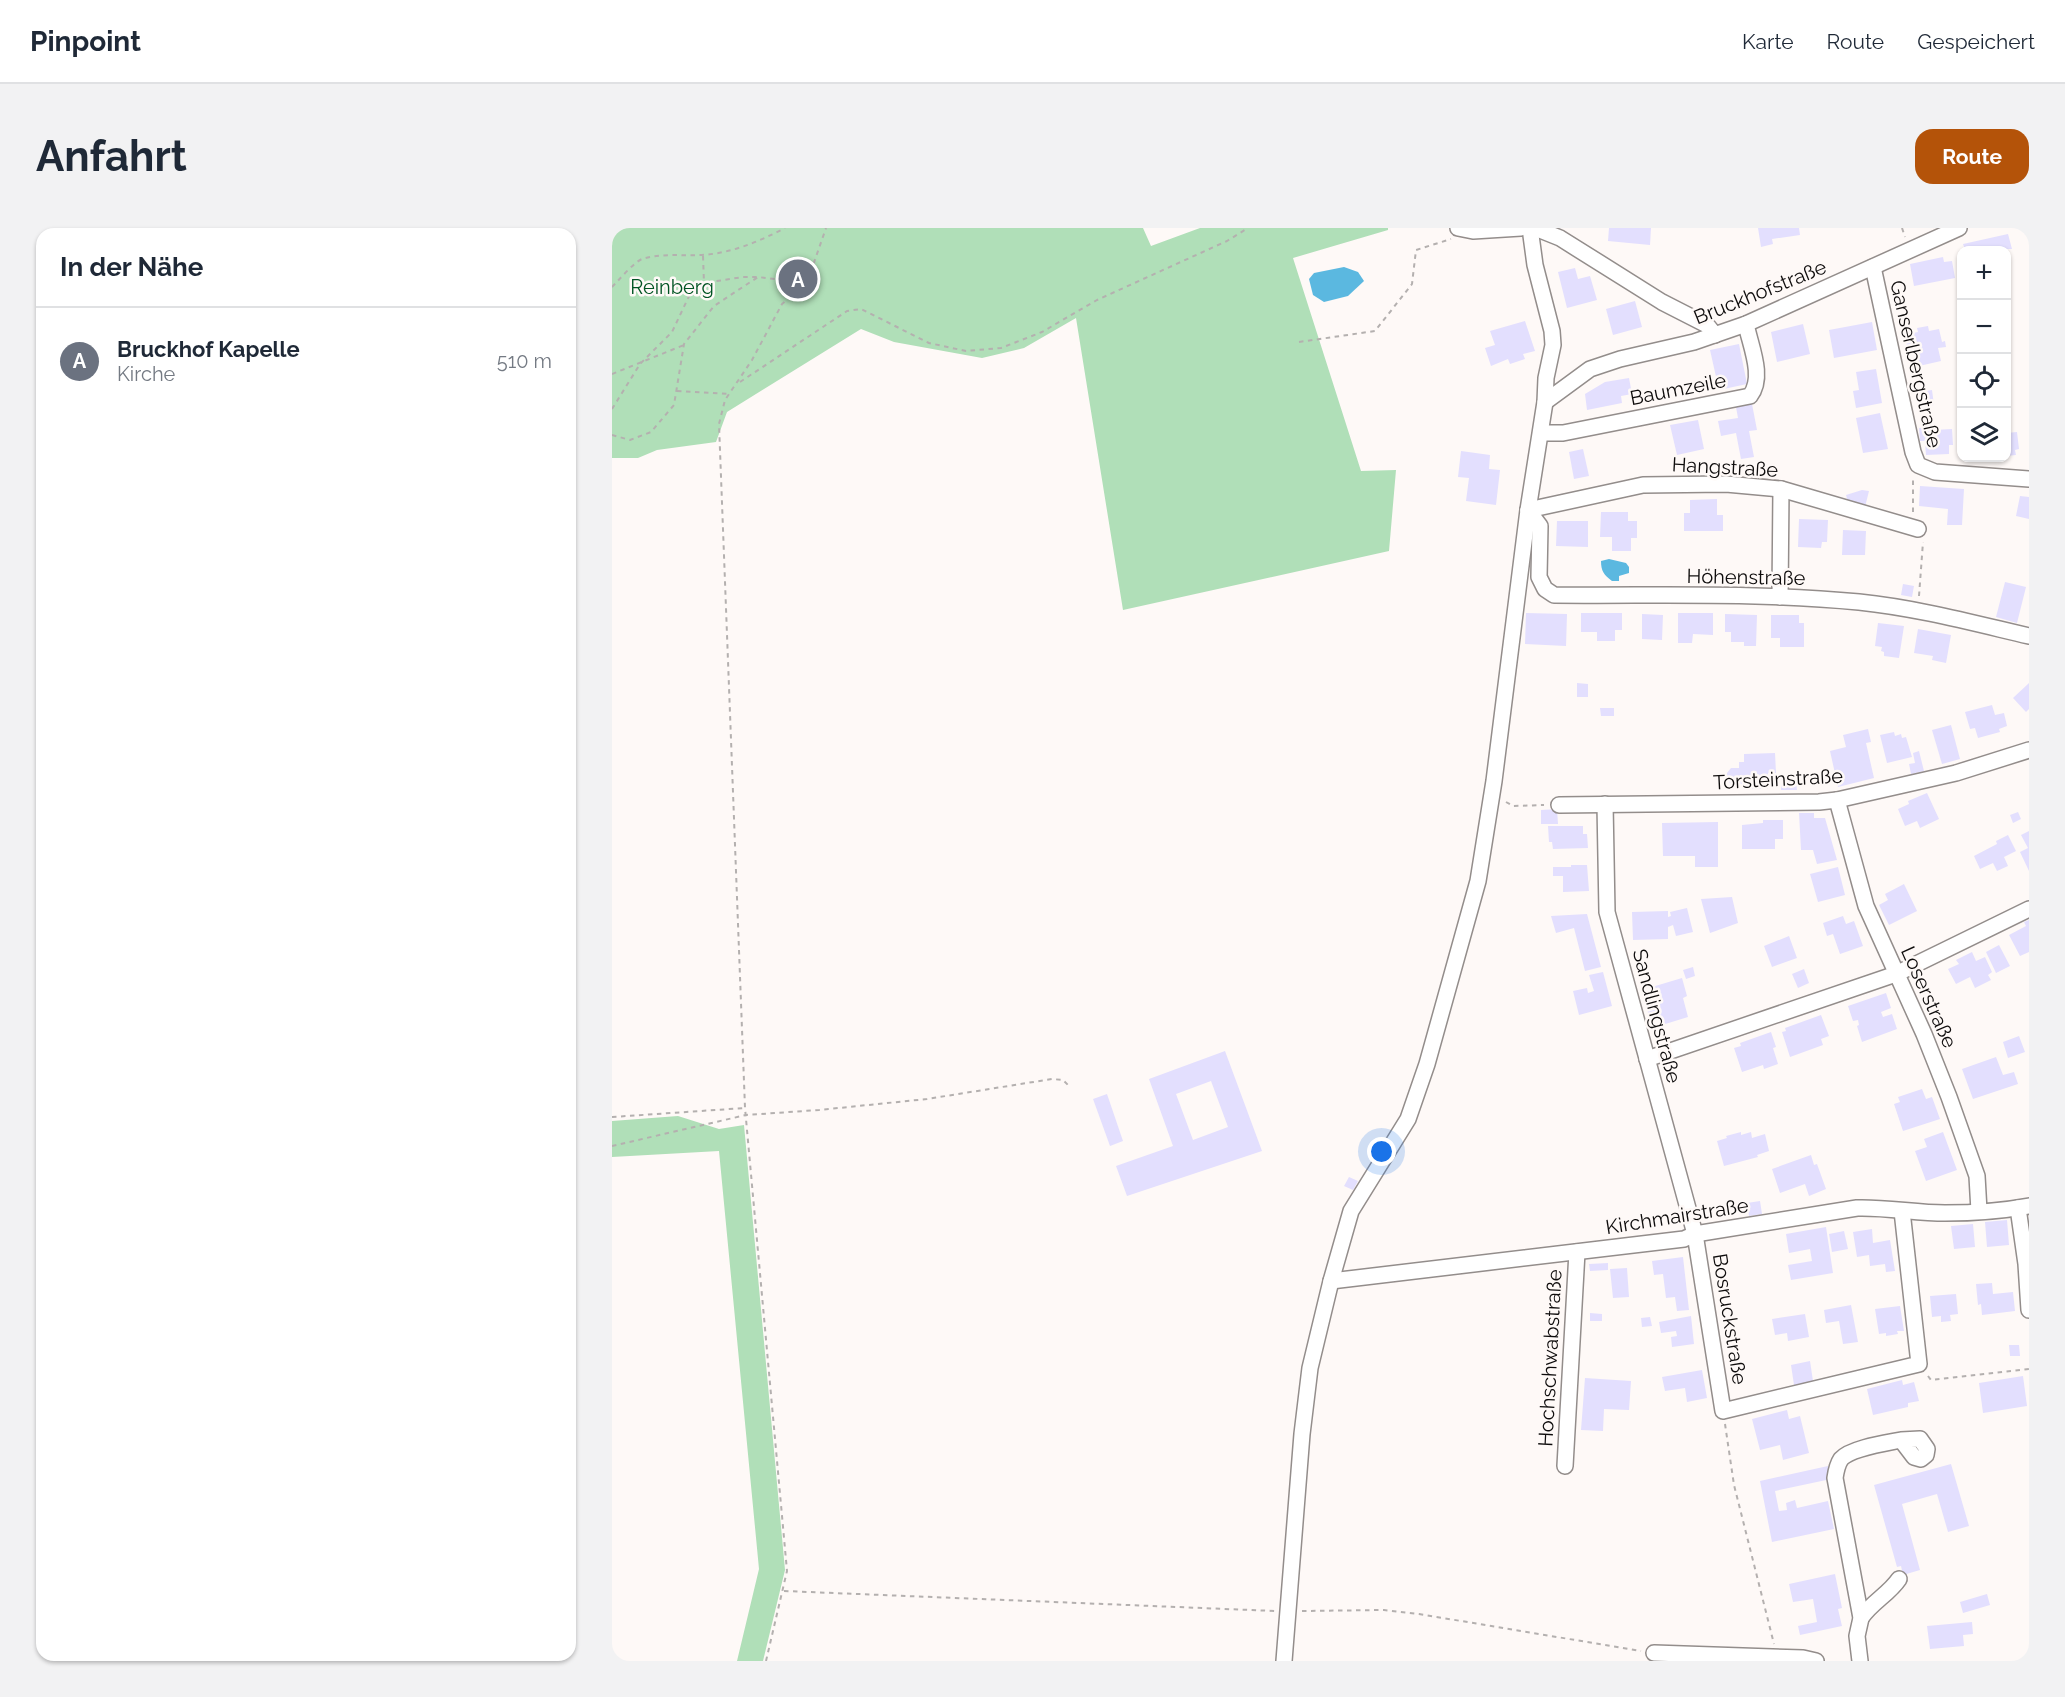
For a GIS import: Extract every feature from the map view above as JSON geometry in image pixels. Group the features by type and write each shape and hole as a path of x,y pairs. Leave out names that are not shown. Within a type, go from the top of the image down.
{"street":[{"path":"1454,233 1521,228"},
{"path":"1284,1661 1302,1434 1310,1368 1331,1281 1351,1211 1408,1119 1427,1064 1478,881 1494,781 1528,510 1553,339 1535,265 1533,228 1548,232 1570,244 1662,302 1707,325 1715,335"},
{"name":"Bruckhofstraße","path":"1545,402 1578,376 1600,365 1715,335 1746,324 1959,228"},
{"name":"Ganserlbergstraße","path":"1873,267 1913,452 1918,465 1935,471 2029,478"},
{"name":"Baumzeile","path":"1541,433 1563,433 1750,396 1757,376 1746,324"},
{"name":"Hangstraße","path":"1528,510 1643,485 1726,484 1780,489 1918,529"},
{"path":"1780,489 1780,597"},
{"name":"Höhenstraße","path":"1528,510 1540,526 1539,577 1545,589 1554,595 1780,597 1861,602 1934,614 2029,636"},
{"name":"Torsteinstraße","path":"1559,805 1837,800 1956,773 2029,750"},
{"name":"Loserstraße","path":"1837,800 1866,906 1924,1034 1977,1176 1979,1210"},
{"name":"Sandlingstraße","path":"1605,804 1607,912 1695,1234"},
{"path":"1647,1059 1896,974 2029,909"},
{"name":"Kirchmairstraße","path":"1331,1281 1684,1239 1695,1234 1857,1208 1878,1207 1902,1211 1946,1213 2024,1207"},
{"path":"2024,1207 2029,1310"},
{"path":"1723,1411 1919,1364 1902,1211"},
{"name":"Bosruckstraße","path":"1695,1234 1723,1411"},
{"name":"Hochschwabstraße","path":"1565,1466 1577,1252"},
{"path":"1860,1661 1857,1636 1861,1618 1835,1486 1836,1469 1840,1461 1852,1452 1901,1440"},
{"path":"1861,1618 1872,1603 1891,1589 1899,1579"},
{"path":"1653,1653 1810,1658 1816,1661"}],"path":[{"path":"612,287 640,260 734,250 759,242 785,228"},
{"path":"766,1661 787,1571 745,1108 719,424 725,400 752,360 782,304 800,289 811,271 826,228"},
{"path":"738,383 847,311 861,309 929,343 966,351 1001,348 1042,332 1097,300 1227,241 1248,228"},
{"path":"1299,342 1375,331 1412,284 1416,250 1454,233"},
{"path":"702,255 704,283"},
{"path":"612,409 640,364 672,332 691,292 704,283 758,277 774,279 800,289"},
{"path":"612,374 684,344 714,306 758,277"},
{"path":"612,435 630,440 651,432 674,405 684,344"},
{"path":"677,391 730,394"},
{"path":"1514,806 1559,805"},
{"path":"612,1146 746,1115 927,1099 1052,1079 1062,1080 1069,1086"},
{"path":"612,1117 745,1108"},
{"path":"1919,1364 1931,1380 2029,1369"},
{"path":"1723,1411 1734,1485 1778,1658"},
{"path":"784,1591 1288,1611 1384,1610 1653,1653"}],"green space":[{"name":"Reinberg","path":"612,228 1143,228 1151,246 1200,228 1388,228 1388,230 1293,258 1361,471 1396,470 1389,551 1123,610 1076,318 1024,348 982,358 894,342 861,329 727,412 716,442 657,450 638,458 612,458"},
{"path":"678,1116 719,1129 744,1125 785,1570 763,1661 737,1661 759,1569 719,1151 612,1157 612,1121"}],"water":[{"path":"1344,267 1358,272 1364,281 1348,296 1324,302 1313,295 1309,279 1314,273"},
{"path":"1609,559 1626,563 1629,573 1619,576 1619,581 1612,581 1603,572 1601,564 1601,561"}],"building":[{"path":"1609,228 1651,228 1650,245 1608,241"},
{"path":"1758,228 1799,228 1800,235 1772,239 1773,244 1761,247"},
{"path":"2008,234 2012,249 2011,246 1964,246 1963,244"},
{"path":"1943,257 1944,262 1952,261 1955,278 1914,286 1910,264"},
{"path":"1575,268 1578,279 1590,276 1597,300 1567,308 1558,272"},
{"path":"1635,301 1642,327 1613,335 1606,309"},
{"path":"1525,321 1535,351 1523,354 1525,359 1510,364 1508,359 1491,366 1485,348 1495,345 1490,331"},
{"path":"1872,322 1877,350 1834,358 1829,330"},
{"path":"1803,324 1810,354 1777,362 1771,332"},
{"path":"1928,326 1929,331 1939,329 1942,342 1945,341 1946,347 1938,348 1941,361 1919,366 1916,350 1908,352 1905,335 1918,332 1917,328"},
{"path":"1739,344 1747,384 1719,390 1710,350"},
{"path":"1876,369 1882,403 1856,408 1853,391 1859,390 1856,372"},
{"path":"1629,378 1632,394 1621,396 1622,403 1587,410 1585,394 1605,382"},
{"path":"1932,390 1934,405 1921,407 1919,392"},
{"path":"1752,404 1757,430 1749,431 1754,457 1741,459 1736,433 1721,436 1718,421 1738,418 1736,407"},
{"path":"1880,413 1888,449 1863,453 1856,418"},
{"path":"1698,420 1704,449 1677,455 1670,425"},
{"path":"1932,427 1933,430 1952,429 1953,445 1949,445 1949,454 1926,455 1925,441 1920,441 1919,428"},
{"path":"2017,432 2019,449 2015,450 2016,455 2011,456 2011,433"},
{"path":"1583,449 1589,476 1574,479 1569,452"},
{"path":"1461,451 1490,455 1489,469 1500,470 1496,505 1466,501 1469,478 1458,477"},
{"path":"1920,486 1964,489 1962,525 1947,525 1948,509 1919,506"},
{"path":"1862,490 1869,491 1865,507 1848,502 1846,495"},
{"path":"2020,496 2029,497 2029,519 2016,516"},
{"path":"1717,499 1717,515 1723,515 1723,531 1684,531 1684,513 1690,513 1690,500"},
{"path":"1601,512 1628,512 1628,521 1637,521 1637,538 1631,538 1631,551 1612,551 1612,537 1600,537"},
{"path":"1799,519 1828,520 1827,542 1822,542 1821,548 1798,547"},
{"path":"1557,521 1588,521 1588,547 1556,546"},
{"path":"1843,530 1866,531 1865,555 1842,555"},
{"path":"2005,582 2026,587 2017,623 1996,617"},
{"path":"1903,584 1914,586 1912,597 1901,595"},
{"path":"1526,613 1567,614 1566,646 1525,644"},
{"path":"1581,613 1622,613 1622,630 1615,630 1615,641 1597,641 1597,632 1581,632"},
{"path":"1678,613 1713,613 1713,635 1693,634 1692,643 1678,643"},
{"path":"1642,614 1663,615 1662,640 1642,639"},
{"path":"1725,614 1757,615 1756,646 1744,646 1744,642 1731,642 1731,632 1725,632"},
{"path":"1771,615 1799,615 1799,623 1804,623 1804,647 1780,647 1780,638 1771,638"},
{"path":"1878,623 1904,626 1899,658 1884,656 1884,652 1881,651 1882,647 1875,646"},
{"path":"1918,629 1951,635 1946,663 1932,660 1933,656 1914,653"},
{"path":"1577,683 1588,684 1588,697 1577,697"},
{"path":"2029,683 2029,709 2026,712 2013,698"},
{"path":"1992,705 1995,715 2004,713 2007,726 1999,729 2000,732 1978,738 1975,728 1970,729 1965,712"},
{"path":"1600,708 1614,708 1614,716 1601,716"},
{"path":"1951,725 1960,759 1942,764 1932,730"},
{"path":"1868,729 1871,742 1866,743 1874,778 1838,787 1830,751 1846,747 1843,735"},
{"path":"1894,732 1895,736 1901,734 1902,738 1906,737 1912,757 1887,763 1880,735"},
{"path":"1919,751 1924,771 1911,774 1909,764 1915,763 1913,753"},
{"path":"1775,753 1776,773 1768,773 1768,789 1746,789 1746,784 1731,784 1727,780 1727,773 1731,768 1739,768 1739,762 1744,762 1744,754"},
{"path":"1781,781 1796,781 1797,790 1781,790"},
{"path":"1927,793 1939,819 1920,828 1917,821 1905,826 1898,809 1909,804 1908,801"},
{"path":"1557,809 1558,824 1541,824 1541,810"},
{"path":"2018,812 2021,819 2013,823 2010,815"},
{"path":"1799,813 1814,813 1814,818 1825,818 1837,860 1817,864 1813,850 1801,850"},
{"path":"1763,820 1783,820 1783,839 1775,839 1775,849 1742,849 1742,825 1763,823"},
{"path":"1718,822 1718,867 1695,867 1695,856 1663,856 1662,823"},
{"path":"1548,826 1583,826 1583,834 1587,834 1588,848 1553,849 1552,842 1549,842"},
{"path":"2029,831 2029,871 2020,852 2028,848 2021,835"},
{"path":"2008,835 2016,851 2004,857 2008,866 1997,871 1993,863 1980,869 1974,856 1997,844 1996,841"},
{"path":"1571,865 1587,865 1589,891 1563,892 1563,876 1553,876 1553,867 1571,867"},
{"path":"1838,867 1845,895 1818,902 1810,874"},
{"path":"1904,884 1917,911 1889,925 1879,905 1888,900 1885,894"},
{"path":"1732,897 1738,923 1710,933 1701,899"},
{"path":"1687,908 1693,932 1676,936 1673,925 1668,927 1668,939 1633,940 1632,912 1668,911 1668,917 1671,916 1670,912"},
{"path":"1587,914 1601,967 1585,971 1574,928 1556,933 1551,916"},
{"path":"1843,916 1846,924 1854,921 1863,946 1840,954 1833,934 1827,936 1823,923"},
{"path":"2029,920 2029,952 2020,956 2009,935 2026,926 2024,922"},
{"path":"1789,936 1797,958 1772,967 1764,946"},
{"path":"1999,945 2010,966 1996,973 1986,952"},
{"path":"1972,952 1976,961 1985,957 1992,972 1988,975 1991,980 1975,988 1970,977 1956,984 1948,969 1959,964 1956,960"},
{"path":"1693,967 1695,976 1686,979 1683,970"},
{"path":"1804,969 1809,983 1798,988 1792,974"},
{"path":"1603,972 1612,1006 1579,1015 1573,991 1587,988 1588,993 1594,991 1589,975"},
{"path":"1682,978 1687,996 1683,998 1688,1017 1662,1025 1660,1019 1651,1022 1644,1000 1654,997 1652,987"},
{"path":"1886,993 1891,1008 1881,1012 1883,1017 1892,1014 1897,1029 1862,1042 1857,1026 1859,1025 1858,1020 1853,1021 1848,1006"},
{"path":"1821,1015 1829,1036 1821,1039 1823,1045 1790,1057 1782,1032 1786,1031 1785,1028"},
{"path":"1771,1032 1778,1064 1764,1069 1763,1065 1742,1072 1734,1048 1741,1046 1740,1043"},
{"path":"2019,1036 2025,1052 2008,1058 2003,1042"},
{"path":"1225,1051 1262,1151 1127,1196 1116,1166 1173,1146 1149,1079","holes":["1211,1081 1228,1127 1193,1140 1176,1094"]},
{"path":"1996,1057 2003,1075 2014,1072 2018,1084 1973,1099 1962,1069"},
{"path":"1922,1089 1926,1099 1932,1097 1940,1119 1903,1131 1894,1104 1900,1102 1898,1097"},
{"path":"1107,1094 1123,1141 1110,1146 1093,1099"},
{"path":"1741,1132 1741,1135 1751,1132 1752,1138 1765,1134 1769,1151 1757,1155 1758,1157 1724,1166 1717,1141"},
{"path":"1943,1132 1957,1170 1926,1181 1915,1151 1927,1147 1924,1139"},
{"path":"1811,1155 1814,1165 1817,1164 1826,1189 1809,1196 1805,1184 1780,1193 1772,1169"},
{"path":"1349,1177 1358,1181 1353,1190 1344,1186"},
{"path":"1760,1201 1762,1214 1749,1216 1747,1203"},
{"path":"2007,1220 2009,1245 1987,1247 1985,1222"},
{"path":"1973,1224 1975,1247 1954,1249 1951,1226"},
{"path":"1826,1227 1833,1273 1791,1280 1788,1265 1812,1261 1810,1249 1789,1253 1786,1234"},
{"path":"1872,1229 1873,1243 1890,1240 1895,1271 1886,1272 1885,1264 1870,1266 1869,1255 1857,1257 1853,1232"},
{"path":"1844,1231 1848,1249 1832,1252 1829,1234"},
{"path":"1683,1257 1689,1310 1677,1311 1675,1297 1666,1298 1663,1274 1654,1275 1652,1261"},
{"path":"1608,1263 1608,1270 1590,1271 1589,1264"},
{"path":"1627,1268 1629,1297 1613,1298 1610,1269"},
{"path":"1992,1283 1993,1294 2013,1292 2015,1311 1982,1315 1981,1304 1978,1305 1976,1284"},
{"path":"1956,1294 1958,1314 1950,1315 1951,1321 1941,1322 1941,1316 1932,1317 1930,1296"},
{"path":"1851,1305 1858,1342 1843,1344 1839,1321 1826,1323 1824,1310"},
{"path":"1900,1306 1904,1331 1897,1331 1898,1334 1886,1336 1886,1333 1879,1334 1875,1309"},
{"path":"1590,1313 1602,1314 1602,1321 1590,1321"},
{"path":"1805,1314 1809,1337 1788,1341 1787,1333 1775,1335 1772,1319"},
{"path":"1691,1316 1694,1344 1672,1347 1671,1337 1677,1336 1676,1331 1661,1333 1659,1322"},
{"path":"1650,1317 1652,1326 1642,1327 1641,1318"},
{"path":"2009,1345 2019,1345 2020,1356 2010,1356"},
{"path":"1810,1361 1813,1381 1794,1385 1791,1365"},
{"path":"1702,1370 1707,1398 1687,1402 1685,1388 1665,1391 1662,1377"},
{"path":"2023,1376 2027,1406 1983,1413 1979,1383"},
{"path":"1585,1378 1631,1381 1629,1410 1604,1409 1603,1431 1581,1430"},
{"path":"1902,1380 1903,1385 1914,1382 1919,1401 1908,1403 1908,1407 1873,1415 1867,1389"},
{"path":"1787,1410 1789,1419 1800,1416 1809,1453 1783,1460 1780,1445 1760,1450 1752,1419"},
{"path":"1951,1464 1969,1526 1948,1532 1937,1494 1902,1504 1920,1570 1903,1575 1901,1566 1897,1567 1874,1485"},
{"path":"1828,1466 1831,1479 1775,1491 1779,1511 1787,1510 1786,1503 1795,1500 1797,1508 1828,1501 1834,1529 1772,1542 1760,1481"},
{"path":"1835,1574 1842,1608 1838,1609 1842,1626 1800,1635 1798,1626 1817,1622 1813,1599 1793,1602 1789,1584"},
{"path":"1987,1594 1990,1605 1963,1613 1960,1602"},
{"path":"1972,1622 1973,1634 1963,1635 1964,1646 1930,1649 1927,1626"}],"place":[{"name":"Bruckhof Kapelle","path":"798,279"}]}
